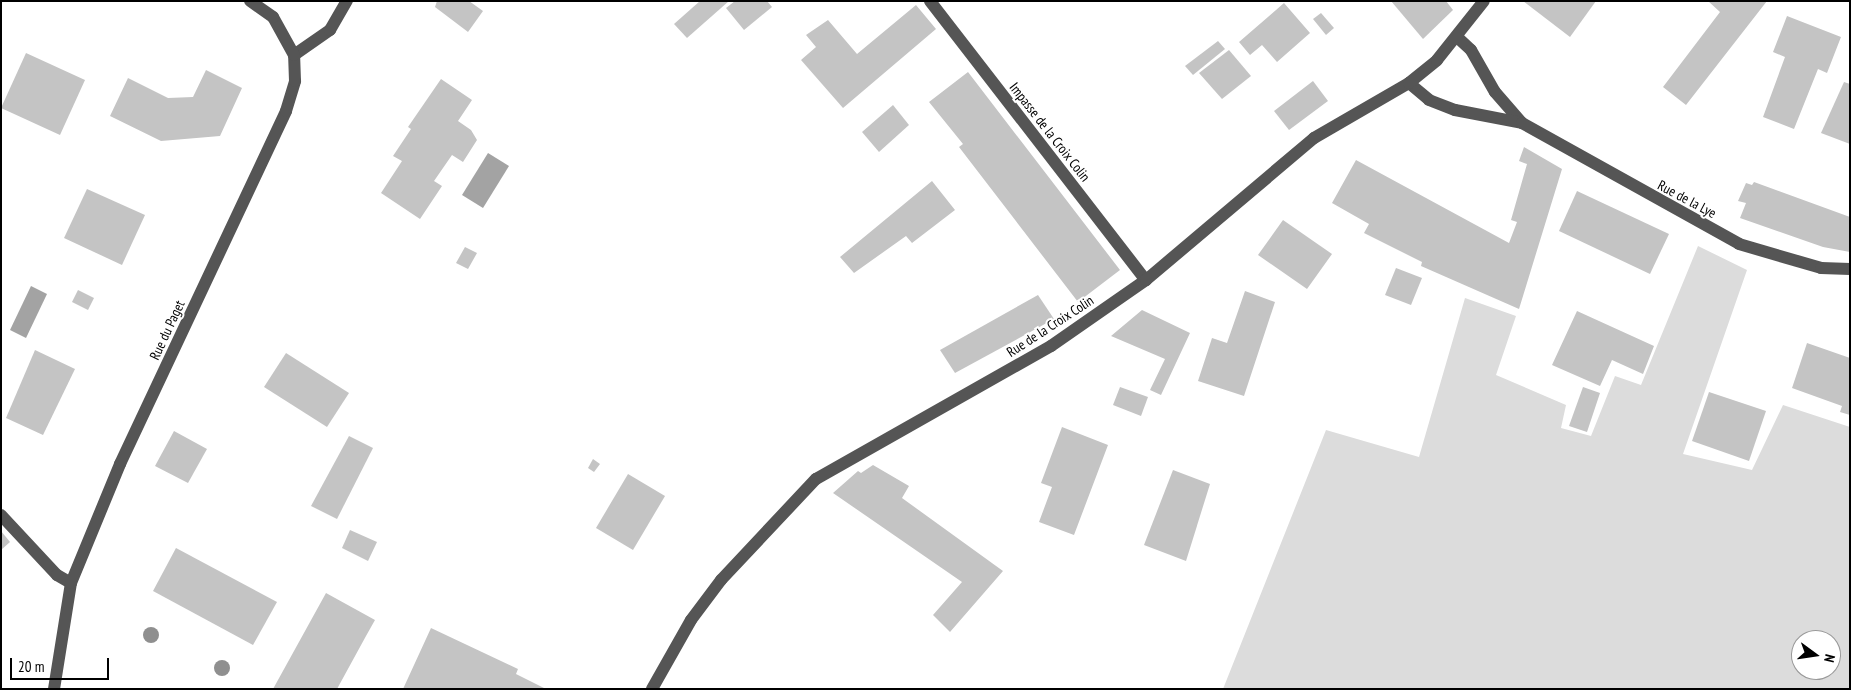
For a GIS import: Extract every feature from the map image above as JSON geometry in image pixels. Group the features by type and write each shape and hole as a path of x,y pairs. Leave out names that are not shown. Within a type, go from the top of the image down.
{"street":[{"name":"Rue du Paget","path":"54,689 71,583 120,464 286,111 295,81 294,55 273,17 250,1"},
{"path":"294,55 330,30 347,1"},
{"name":"Impasse de la Croix Colin","path":"930,1 1146,280"},
{"name":"Rue de la Croix Colin","path":"652,689 691,620 721,580 816,479 1051,346 1146,280 1314,138 1409,82 1457,37 1484,1"},
{"name":"Rue de la Lye","path":"1457,37 1471,50 1495,92 1522,123"},
{"name":"Rue de la Lye","path":"1409,82 1429,100 1455,110 1522,123 1740,244 1821,268 1850,269"},
{"path":"1,515 57,575 71,583"}],"shaded area":[{"path":"488,153 509,166 483,208 462,195"},
{"path":"1698,246 1747,270 1683,454 1752,470 1783,405 1850,427 1850,689 1223,689 1326,430 1419,457 1465,298 1516,316 1496,375 1566,405 1561,428 1591,436 1615,376 1641,385"},
{"path":"31,286 47,294 26,338 10,330"}],"building":[{"path":"437,1 469,1 483,11 468,32 435,7"},
{"path":"700,1 729,1 687,38 674,24"},
{"path":"735,1 767,1 772,7 744,30 726,8"},
{"path":"1391,1 1446,1 1453,10 1423,39"},
{"path":"1523,1 1596,1 1570,37"},
{"path":"1708,1 1767,1 1686,105 1663,87 1720,12"},
{"path":"1284,3 1310,33 1277,62 1262,45 1250,55 1239,42"},
{"path":"916,5 936,29 843,108 801,60 816,47 806,35 828,20 857,54"},
{"path":"1321,13 1334,28 1326,35 1313,19"},
{"path":"1787,16 1841,37 1827,73 1818,69 1794,129 1763,117 1785,57 1773,52"},
{"path":"1218,41 1225,49 1193,75 1185,66"},
{"path":"1229,50 1251,76 1222,99 1199,73"},
{"path":"26,53 85,80 60,135 1,108"},
{"path":"206,70 242,88 220,136 161,141 110,116 128,78 168,98 193,97"},
{"path":"968,72 1120,270 1078,302 959,147 963,144 929,102"},
{"path":"441,79 472,100 458,121 471,130 477,140 463,162 452,155 434,181 442,186 420,219 381,193 402,161 393,156 411,129 408,127"},
{"path":"1313,81 1328,101 1289,130 1274,111"},
{"path":"1844,82 1850,84 1850,144 1821,133"},
{"path":"893,105 909,125 879,152 862,132"},
{"path":"1524,147 1562,169 1519,309 1421,266 1422,262 1364,233 1369,224 1332,203 1356,160 1509,243 1517,222 1511,220 1527,164 1519,161"},
{"path":"932,181 955,210 912,243 906,236 854,273 840,257"},
{"path":"1754,182 1850,217 1850,252 1823,247 1740,218 1746,203 1738,201 1746,183 1752,185"},
{"path":"87,189 145,215 122,265 64,238"},
{"path":"1577,191 1669,234 1650,274 1559,231"},
{"path":"1283,220 1332,254 1307,289 1258,255"},
{"path":"465,247 477,253 468,269 456,263"},
{"path":"1396,268 1422,278 1411,305 1385,295"},
{"path":"78,290 94,298 88,310 72,302"},
{"path":"1245,291 1275,302 1244,396 1198,381 1212,338 1227,343"},
{"path":"1038,295 1054,319 955,373 940,350"},
{"path":"1142,310 1190,333 1161,395 1150,390 1165,359 1111,336"},
{"path":"1577,311 1654,346 1643,374 1612,360 1600,386 1552,365"},
{"path":"1807,343 1850,358 1850,415 1840,412 1842,406 1792,388"},
{"path":"35,350 75,369 43,435 6,418"},
{"path":"286,353 349,393 327,427 264,387"},
{"path":"1120,387 1148,397 1141,416 1113,405"},
{"path":"1583,387 1600,393 1587,432 1569,426"},
{"path":"1709,392 1766,411 1749,461 1692,441"},
{"path":"1062,427 1108,445 1074,535 1039,522 1052,487 1041,483"},
{"path":"174,431 207,449 188,483 155,466"},
{"path":"349,436 373,448 337,519 311,506"},
{"path":"593,459 600,464 594,472 588,468"},
{"path":"873,465 909,486 902,498 1003,571 950,632 933,615 962,582 833,493 858,471 861,473"},
{"path":"1173,470 1210,484 1186,561 1144,545"},
{"path":"628,474 665,496 633,550 596,528"},
{"path":"350,530 377,542 368,561 342,548"},
{"path":"1,531 10,542 1,550"},
{"path":"176,548 277,602 253,645 153,591"},
{"path":"326,593 375,620 337,689 273,689"},
{"path":"431,628 518,669 516,674 546,689 403,689"}]}
